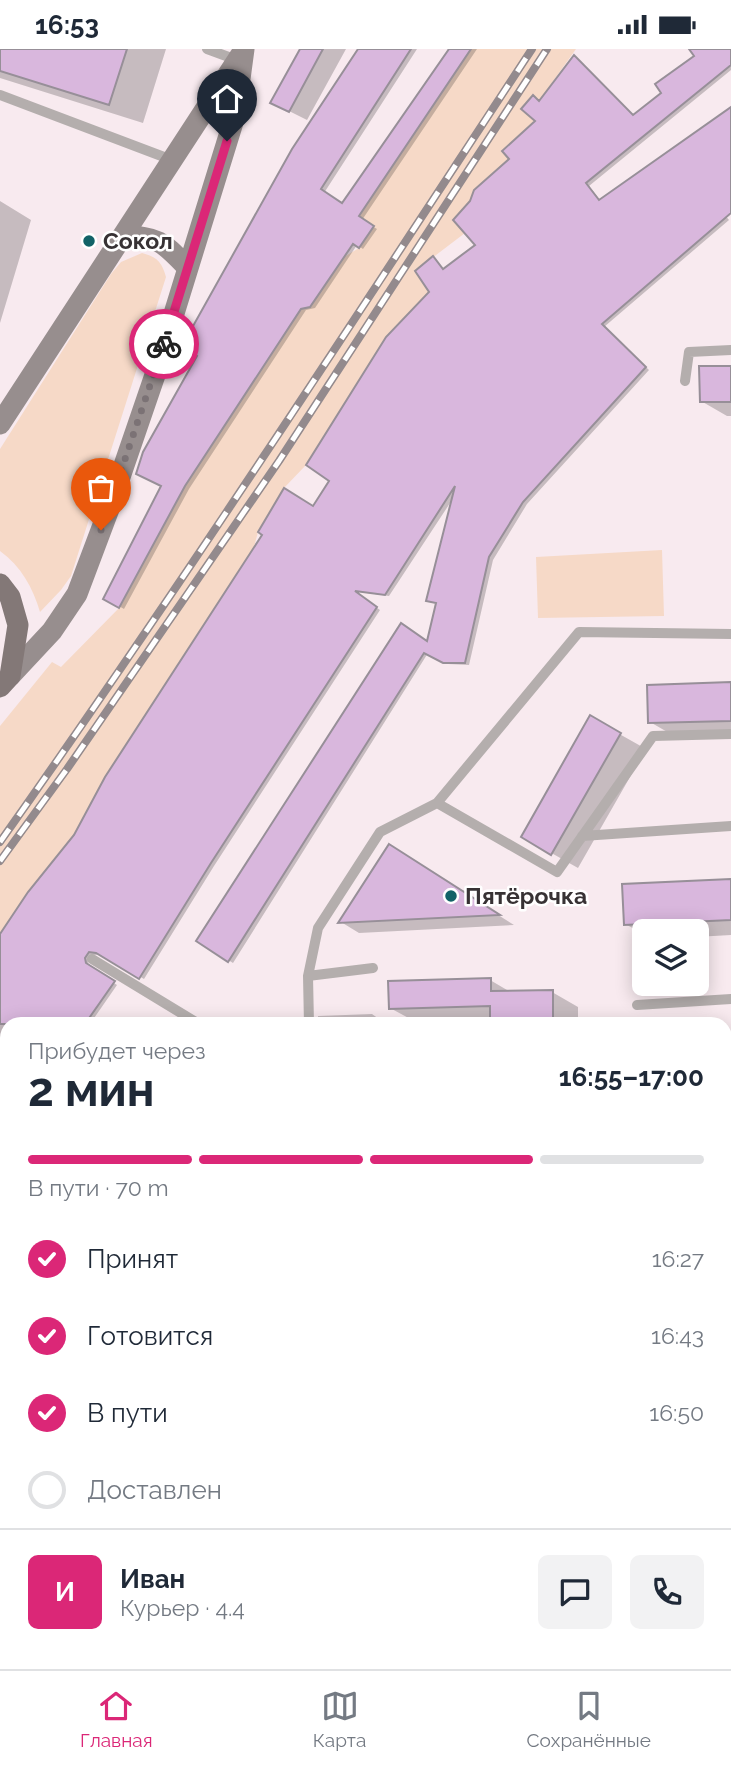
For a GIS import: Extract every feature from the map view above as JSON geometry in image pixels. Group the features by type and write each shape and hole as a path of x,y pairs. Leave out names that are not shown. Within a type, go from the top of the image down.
{"main road":[{"path":"0,424 241,53"},
{"path":"5,682 52,631 77,594 155,375 235,116 241,53"},
{"path":"123,236 150,236 166,244 187,267"},
{"path":"0,584 10,597 18,625 5,682"}],"lane":[{"path":"207,49 241,53"},
{"path":"0,95 172,160"},
{"path":"685,380 688,352 731,350"},
{"path":"309,1017 307,976 318,928 380,832 437,803 579,632 731,634"},
{"path":"437,803 557,872 653,736 731,734"},
{"path":"582,836 731,826"},
{"path":"92,959 187,1017"},
{"path":"307,976 373,968"},
{"path":"637,1005 731,999"}],"shaded area":[{"path":"471,49 576,49 539,101 533,96 521,108 535,120 502,151 509,159 475,190 470,201 454,219 465,233 415,271 429,292 386,337 306,465 284,488 258,532 254,547 105,777 74,835 28,892 0,934 0,726 52,662 61,667 119,608 185,486 301,309 310,307 344,257 359,248 374,226 359,216"},
{"path":"142,253 158,261 166,277 71,576 40,612 25,578 14,563 0,551 0,449 111,274 121,262"},
{"path":"662,550 664,616 538,618 536,557"}],"building":[{"path":"0,49 127,49 109,105 0,71"},
{"path":"300,49 323,49 289,112 270,103"},
{"path":"358,49 411,49 321,189 342,203 449,49 471,49 359,216 374,226 359,248 353,244 310,307 301,309 185,486 119,608 103,599 161,486 136,474 143,452 197,356 183,344 292,149"},
{"path":"689,49 731,49 731,65 586,183 599,200 731,107 731,213 602,324 646,367 523,502 489,557 465,663 443,663 424,653 228,962 196,941 401,623 427,641 436,603 426,601 455,486 385,595 355,591 377,607 139,979 96,953 89,952 85,958 86,963 115,981 90,1017 0,1017 0,934 28,892 74,835 105,777 262,535 258,532 284,488 313,506 329,481 306,465 386,337 429,292 415,271 433,256 443,269 475,245 453,220 470,201 474,190 509,159 502,151 535,121 521,109 533,95 539,101 574,55 633,115 661,93 655,84 694,56"},
{"path":"699,366 731,366 731,402 700,402"},
{"path":"731,682 731,721 648,723 647,685"},
{"path":"590,715 621,733 551,855 521,837"},
{"path":"389,844 500,915 338,923"},
{"path":"731,879 731,920 632,919 632,925 624,925 622,884"},
{"path":"491,978 491,991 553,990 553,1017 490,1017 490,1006 389,1009 388,981"}],"railway":[{"path":"0,842 203,547 532,49"},
{"path":"0,861 67,769 279,461 547,49"}],"way so far":[{"path":"101,530 164,344"}],"place":[{"name":"Сокол","path":"89,241"},
{"name":"Пятёрочка","path":"451,896"}],"route":[{"path":"164,344 227,141"}]}
